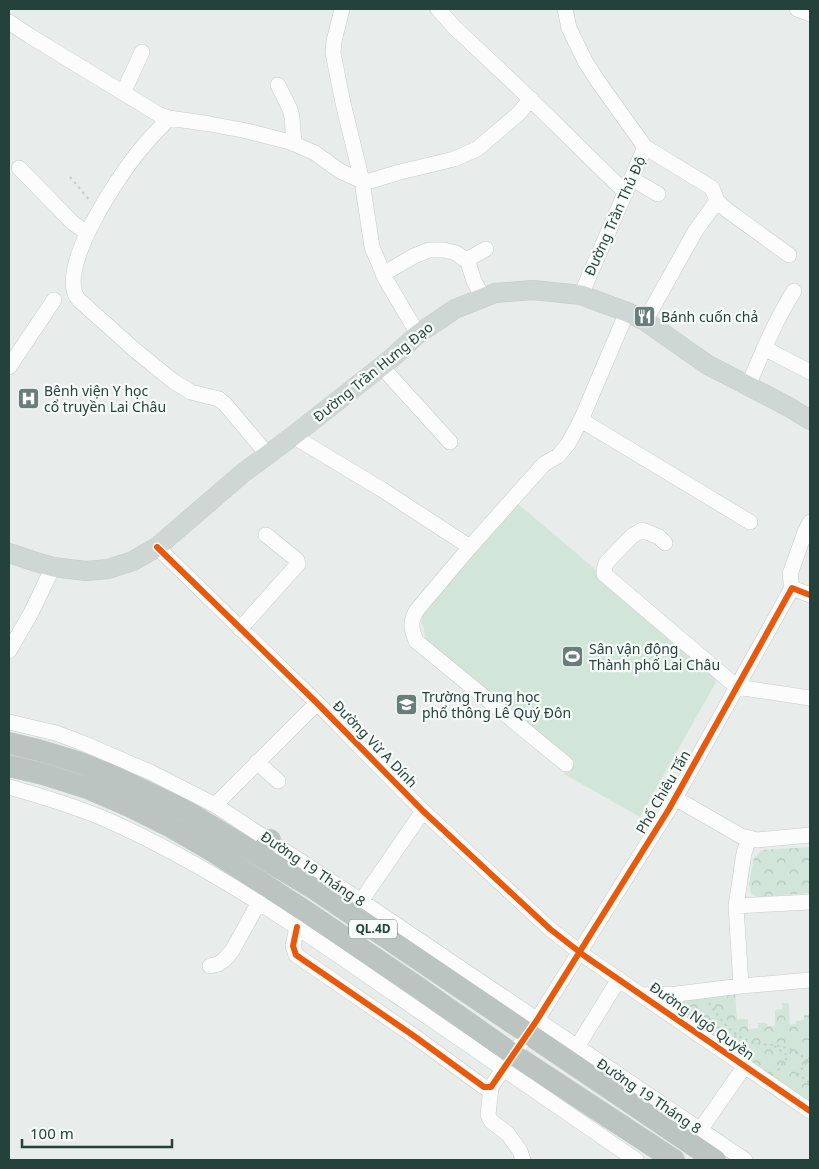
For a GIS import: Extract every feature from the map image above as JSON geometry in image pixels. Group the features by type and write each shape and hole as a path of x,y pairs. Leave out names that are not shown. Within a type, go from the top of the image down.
{"highway":[{"name":"Đường 19 Tháng 8","path":"9,743 78,762 111,775 265,848 313,888 532,1027 715,1160"},
{"name":"QL.4D","path":"9,766 43,774 87,788 131,807 214,852 411,983 509,1062 674,1160"}],"main road":[{"name":"Đường Trần Hưng Đạo","path":"9,553 53,567 86,571 108,569 132,561 157,547 243,473 392,358 418,334 455,310 495,293 533,290 581,295 627,312 645,321 708,365 810,420"}],"street":[{"path":"342,9 334,41 334,53 343,103 362,181 372,247 383,274 418,334"},
{"path":"438,9 454,27 531,99 626,194"},
{"name":"Đường Trần Thủ Độ","path":"565,9 569,28 585,61 646,146 581,295"},
{"path":"797,9 810,14"},
{"path":"9,22 148,108 169,118 240,130 294,144 315,154 340,171 362,181 370,181 454,159 477,148 518,114 531,99"},
{"path":"123,93 142,52"},
{"path":"278,85 290,108 294,144"},
{"path":"169,118 126,167 99,211 78,255 73,290 75,296 136,351 173,381 191,392 219,399 226,404 268,455"},
{"path":"646,146 712,188 717,201 727,210 789,255"},
{"path":"18,168 74,223 87,233"},
{"path":"632,179 658,194"},
{"path":"645,321 696,230 717,201"},
{"path":"466,260 486,249"},
{"path":"383,274 414,256 429,250 444,250 456,253 468,262 474,281 483,298"},
{"path":"748,386 780,313 794,290"},
{"path":"9,367 54,300"},
{"path":"566,764 416,641 412,631 412,621 416,611 544,464 558,456 568,444 627,312"},
{"path":"764,348 810,372"},
{"path":"381,366 450,442"},
{"path":"580,420 750,522"},
{"path":"293,436 381,489 470,548"},
{"path":"810,522 790,574 792,588 810,596"},
{"path":"665,543 659,537 642,530 632,536 606,563 604,574 737,687 810,698"},
{"path":"240,629 298,564 297,560 266,535"},
{"name":"Đường Vừ A Dính","path":"157,547 317,703 423,811 550,929 580,952"},
{"path":"9,651 31,614 53,567"},
{"name":"Phố Chiêu Tấn","path":"491,1087 580,952 675,798 792,588"},
{"path":"215,805 317,703"},
{"name":"Đường 19 Tháng 8","path":"9,722 56,733 86,744 150,772 215,805 265,848 361,901 532,1027 577,1047 746,1160"},
{"path":"257,762 278,781"},
{"path":"9,787 82,810 206,869 509,1062 633,1159"},
{"path":"675,798 749,839 757,840 810,835"},
{"path":"361,901 423,811"},
{"path":"742,986 736,906 744,853 749,839"},
{"path":"210,966 224,960 232,951 259,902"},
{"path":"736,906 810,902"},
{"path":"297,927 293,946 296,954 484,1087 491,1087 488,1115 490,1121 508,1134 520,1151 522,1160"},
{"name":"Đường Ngô Quyền","path":"580,952 810,1111"},
{"path":"577,1047 619,979"},
{"path":"642,995 677,994 810,980"},
{"path":"700,1130 746,1066"}],"path":[{"path":"70,177 99,211"},
{"path":"708,1001 720,1019 737,1034 752,1042 789,1048 809,1061"},
{"path":"728,1046 737,1034"},
{"path":"772,1045 788,1056 773,1077"},
{"path":"810,1057 798,1074 810,1083"}],"green space":[{"name":"Sân vận động Thành phố Lai Châu","path":"517,503 720,675 640,817 564,774 569,763 426,639 421,623 422,616"},
{"path":"810,847 810,893 757,897 751,893 749,884 754,858 762,850"},
{"path":"735,992 737,1019 748,1019 748,1029 758,1028 758,1023 767,1023 767,1026 775,1026 775,1010 782,1009 782,1003 789,1003 790,1025 796,1024 796,1021 804,1020 804,1015 810,1015 810,1106 667,1004 666,1001"}],"cycle path":[{"path":"157,547 317,703 423,811 550,929 586,957 810,1111"},
{"path":"297,927 293,946 296,955 414,1036 484,1087 491,1087 537,1020 669,809 792,588 810,595"}],"place":[{"name":"Bánh cuốn chả","path":"645,317"},
{"name":"Bệnh viện Y học cổ truyền Lai Châu","path":"28,399"},
{"name":"Sân vận động Thành phố Lai Châu","path":"573,657"},
{"name":"Trường Trung học phổ thông Lê Quý Đôn","path":"406,705"}]}
